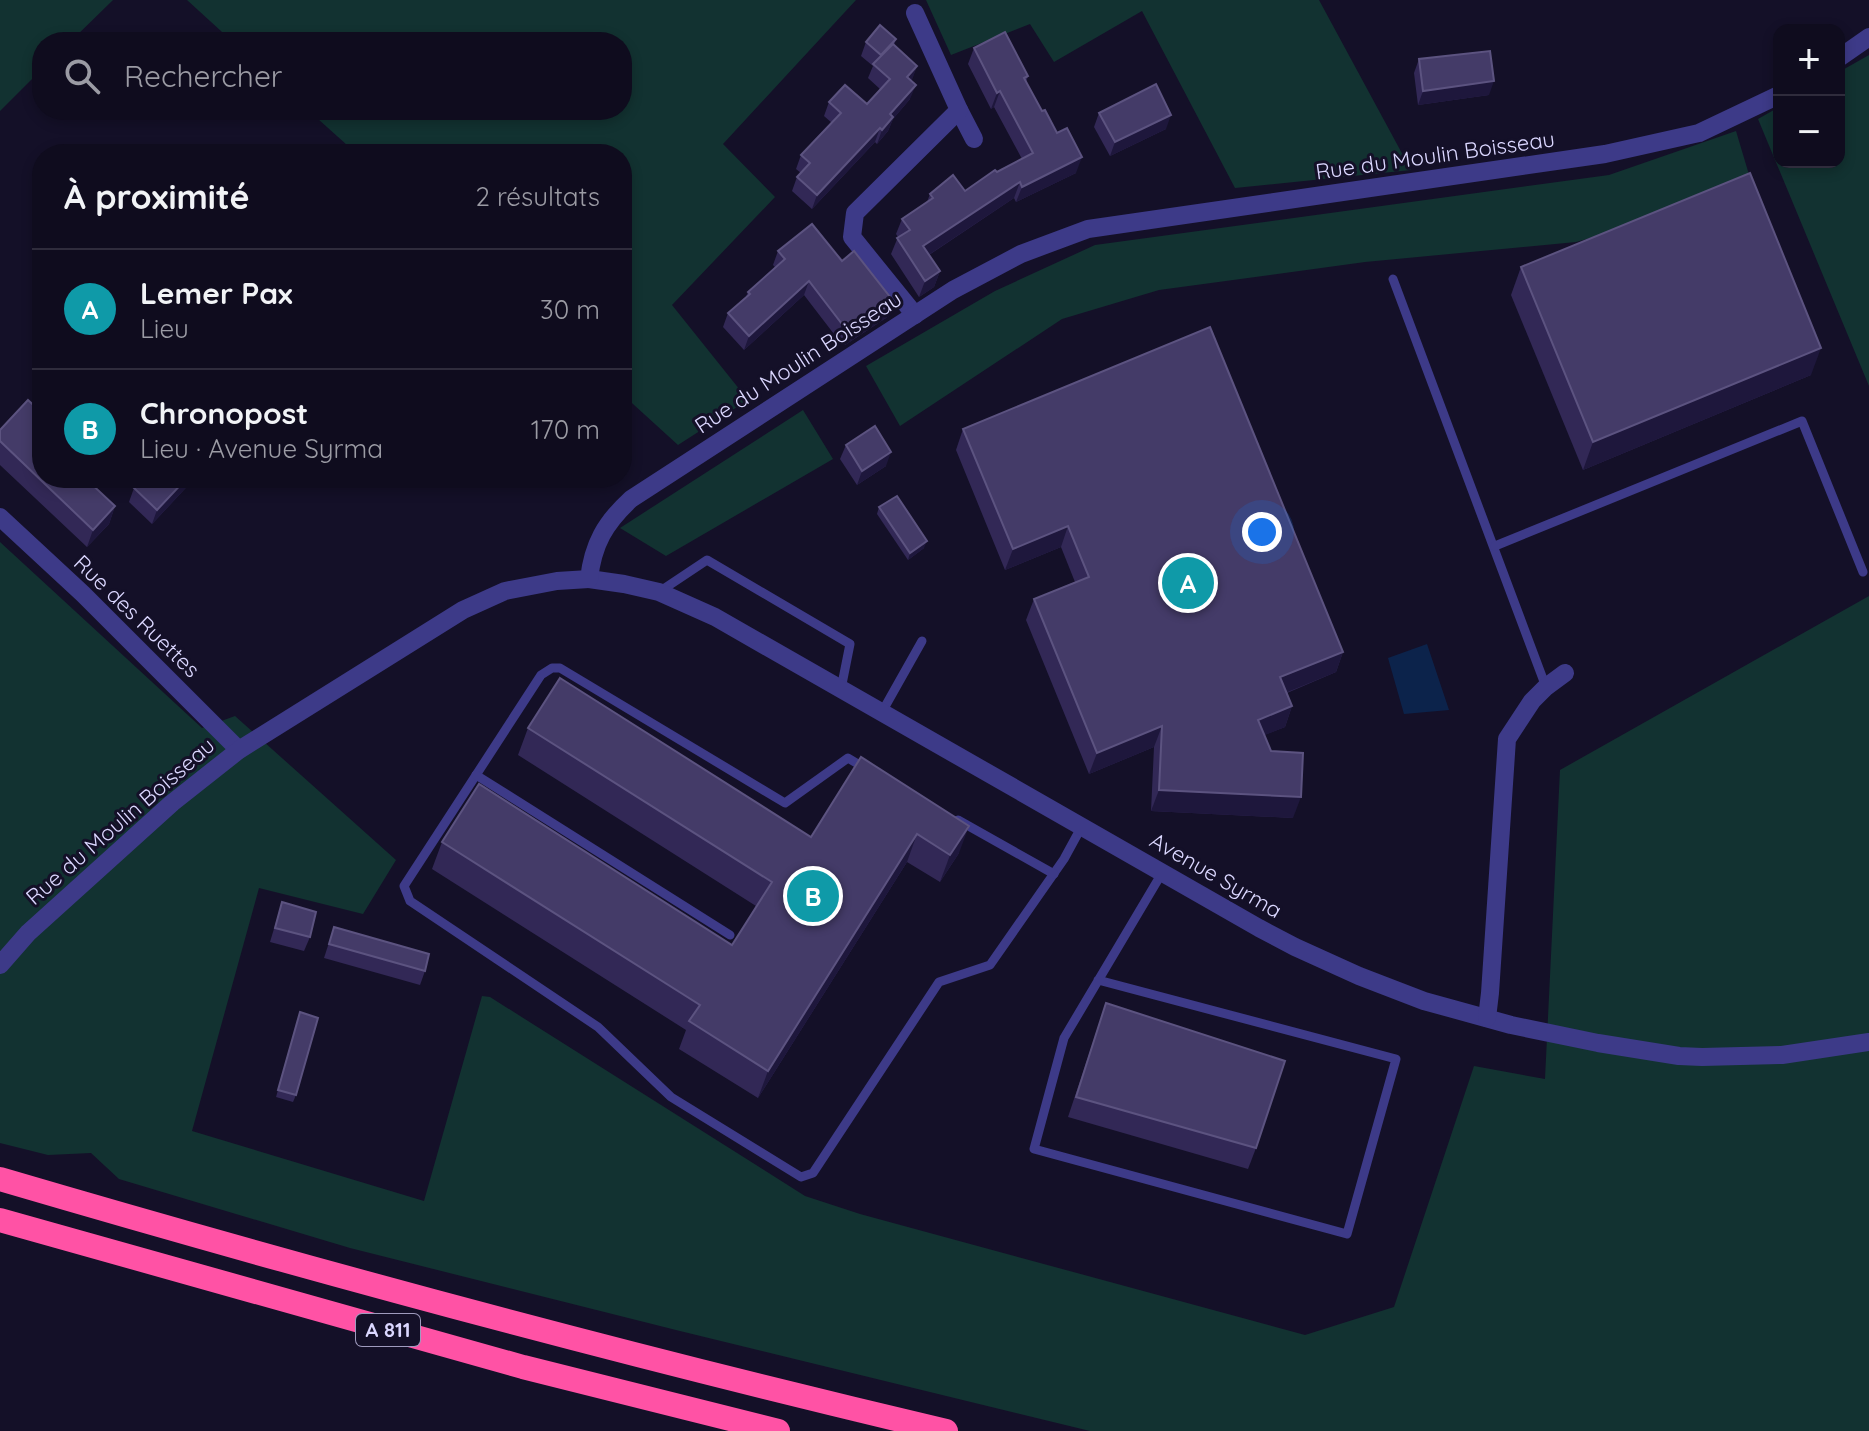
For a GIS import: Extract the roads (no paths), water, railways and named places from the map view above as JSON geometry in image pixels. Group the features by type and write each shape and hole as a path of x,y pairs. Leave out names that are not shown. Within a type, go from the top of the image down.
{"highway":[{"name":"A 811","path":"0,1179 243,1250 522,1326 946,1431"},
{"name":"A 811","path":"0,1220 523,1367 778,1431"}],"street":[{"path":"915,13 974,139"},
{"path":"1845,54 1869,37"},
{"name":"Rue du Moulin Boisseau","path":"0,965 28,933 161,813 239,750 463,610 505,591 557,581 589,579 592,555 612,517 631,499 953,290 1021,254 1088,229 1605,154 1699,133 1777,96"},
{"path":"915,315 852,237 855,213 959,110"},
{"name":"Rue des Ruettes","path":"0,517 83,594 239,750"},
{"name":"Avenue Syrma","path":"589,579 659,592 715,617 1283,941 1424,1001 1598,1043 1679,1056 1782,1055 1869,1042"},
{"path":"1487,1018 1507,739 1532,701 1565,673"}],"lane":[{"path":"1393,279 1546,687"},
{"path":"1495,546 1802,421 1863,572"},
{"path":"659,592 707,560 850,644 841,689"},
{"path":"882,712 922,641"},
{"path":"874,773 848,758 785,803 560,668 552,668 541,675 404,886 410,901 598,1027 671,1097 801,1177 813,1173 939,982 990,965 1054,874 1082,826"},
{"path":"476,775 730,935"},
{"path":"953,817 1054,874"},
{"path":"1098,980 1396,1059 1347,1234 1034,1149 1064,1038 1098,980 1162,873"}],"water":[{"path":"1427,644 1449,710 1404,714 1388,658"}],"place":[{"name":"Lemer Pax","path":"1188,583"},
{"name":"Chronopost","path":"813,896"}]}
